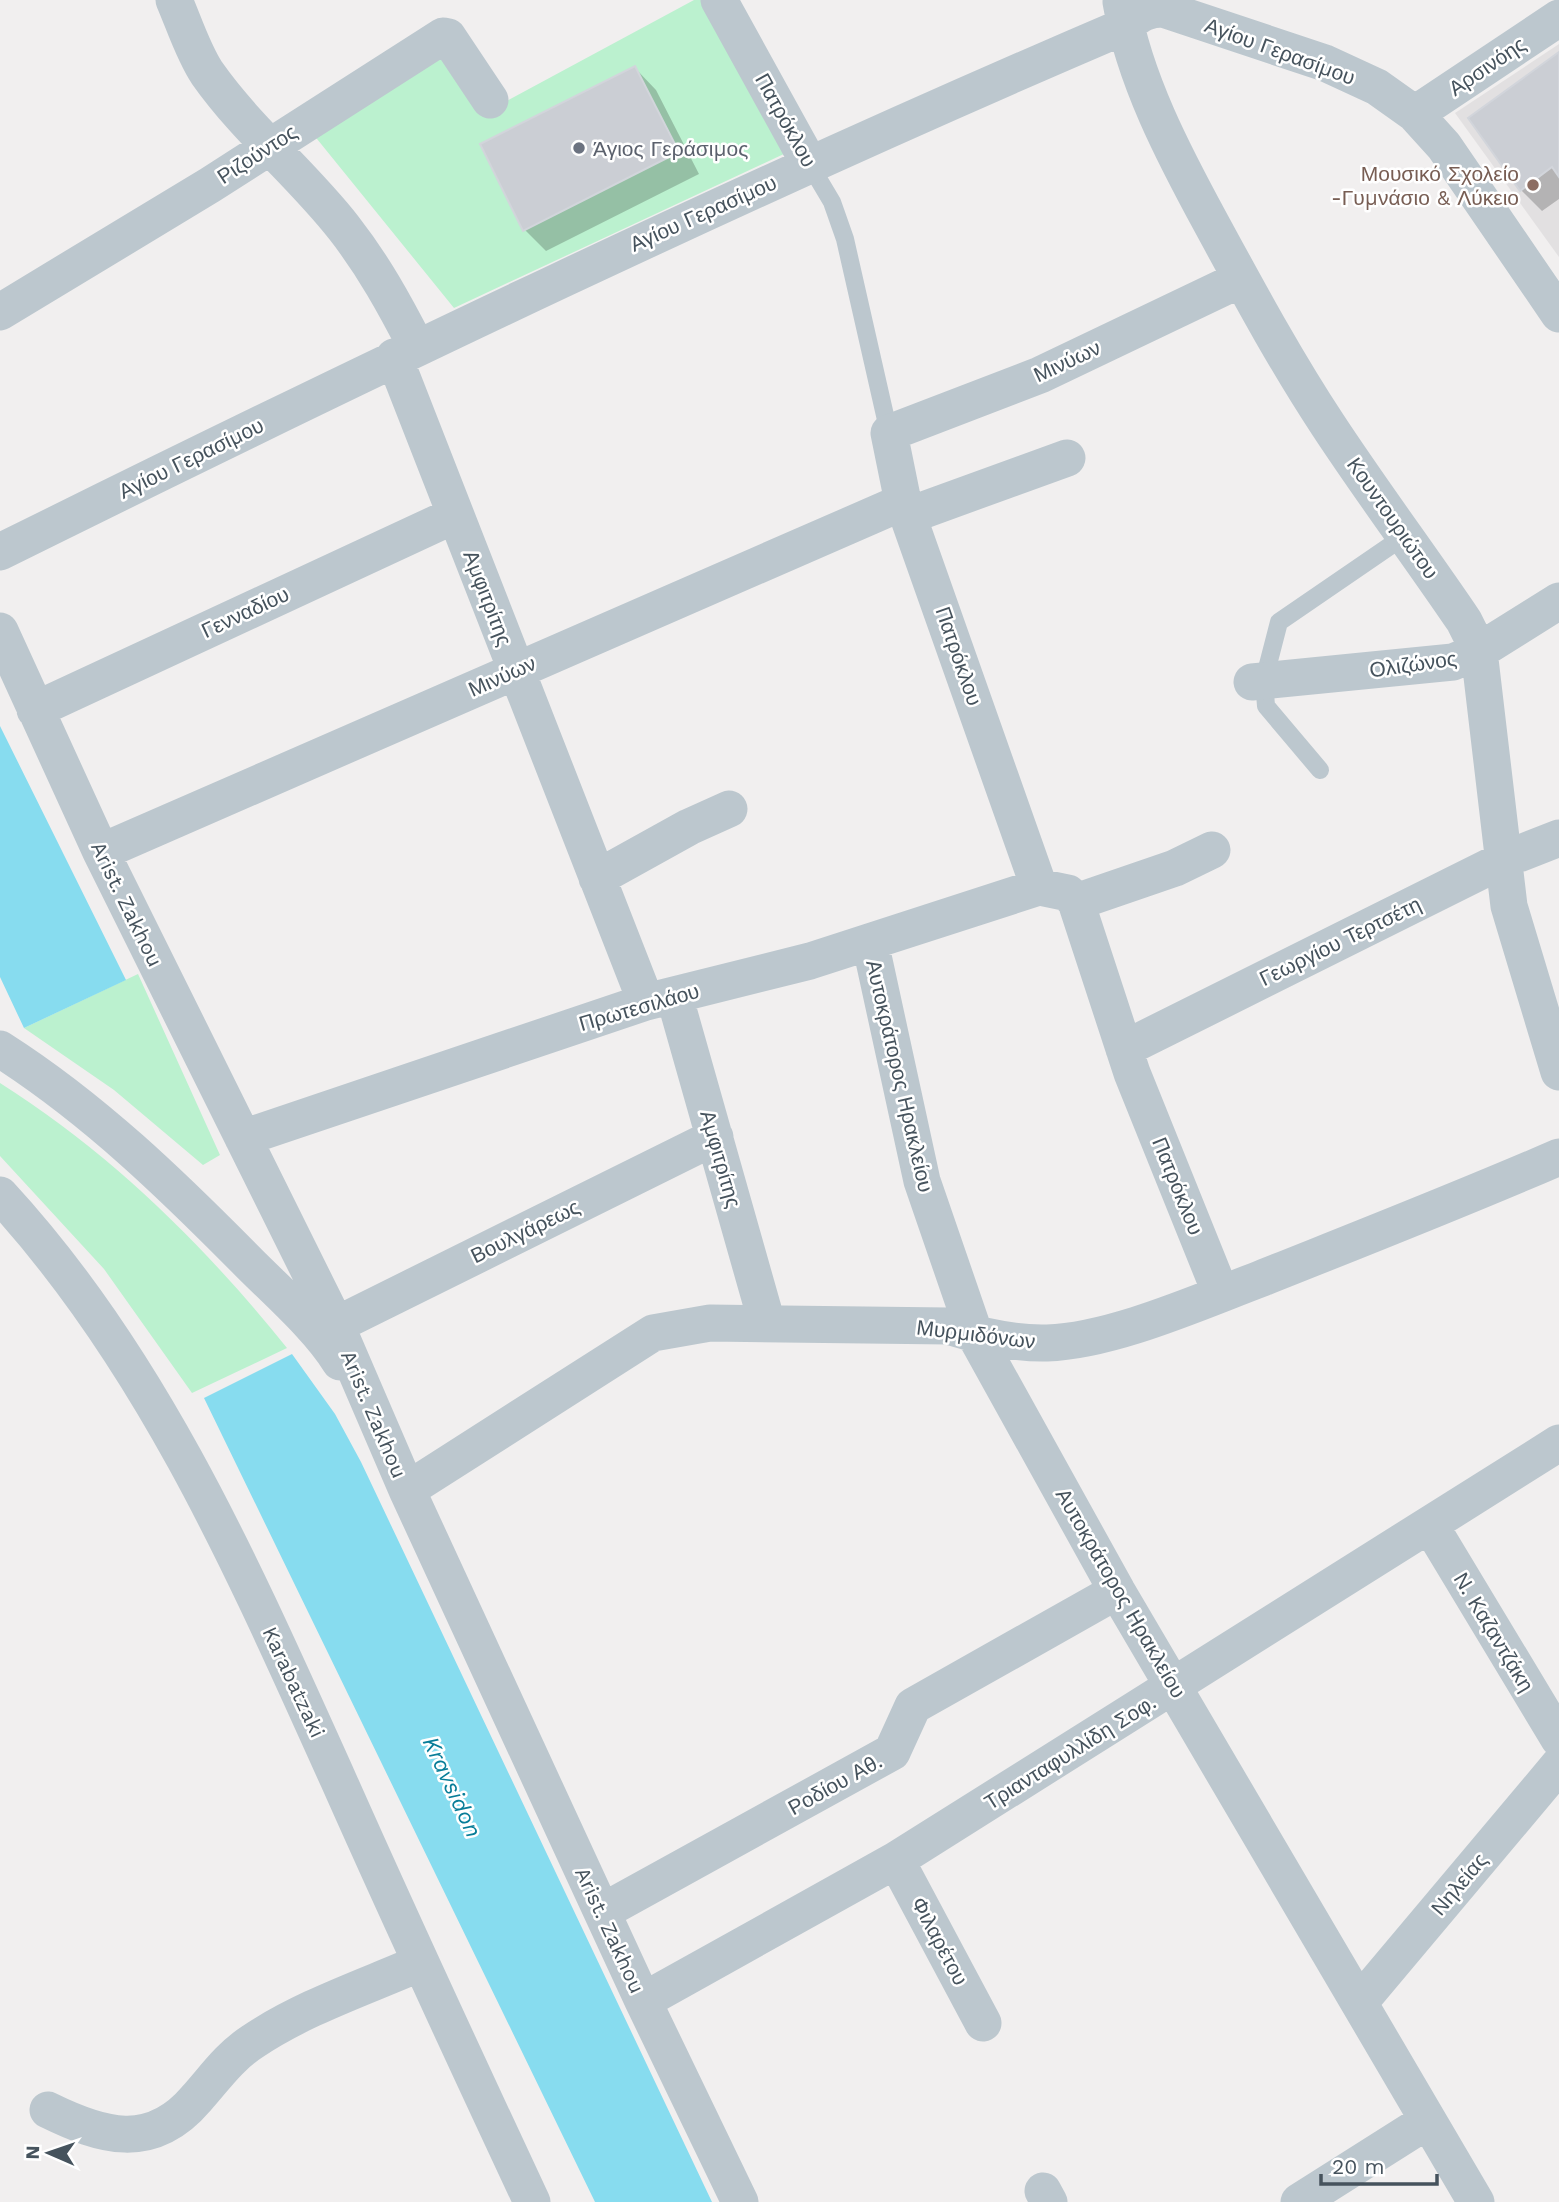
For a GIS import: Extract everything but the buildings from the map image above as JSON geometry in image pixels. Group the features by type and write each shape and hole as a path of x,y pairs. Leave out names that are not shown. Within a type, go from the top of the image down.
{"street":[{"name":"Αμφιτρίτης","path":"180,2 206,71 267,146 307,186 344,229 377,275 405,352 455,515 597,878 660,999 715,1137 767,1323"},
{"name":"Πατρόκλου","path":"729,3 810,165"},
{"name":"Αγίου Γερασίμου","path":"0,552 405,352 810,165 1122,13 1163,9 1325,63 1377,87 1415,114 1444,146 1559,314"},
{"name":"Κουντουριώτου","path":"1122,13 1187,178 1241,279 1328,425 1464,621 1479,651 1503,860 1514,928 1559,1072"},
{"name":"Αρσινόης","path":"1415,114 1559,19"},
{"name":"Ριζούντος","path":"0,312 210,185 267,146 443,36 448,37 490,100"},
{"name":"Μινύων","path":"889,433 1040,375 1241,279"},
{"name":"Πατρόκλου","path":"889,433 906,508 1039,887"},
{"name":"Μινύων","path":"101,852 516,670 906,508 1067,458"},
{"name":"Γενναδίου","path":"35,710 455,515"},
{"name":"Ολιζώνος","path":"1258,681 1453,662 1479,651 1559,601"},
{"name":"Arist. Zakhou","path":"0,631 101,852 336,1325 407,1490 643,2001 740,2202"},
{"path":"597,878 689,827 729,809"},
{"name":"Γεωργίου Τερτσέτη","path":"1124,1049 1503,860 1559,838"},
{"path":"1039,887 1068,893 1076,902 1175,868 1212,850"},
{"name":"Πρωτεσιλάου","path":"243,1138 660,999 810,961 1039,887"},
{"name":"Πατρόκλου","path":"1076,902 1124,1049 1221,1294"},
{"name":"Αυτοκράτορος Ηρακλείου","path":"870,942 922,1181 975,1335 1117,1591 1476,2202"},
{"path":"0,1049 107,1126 216,1230 338,1358 374,1417"},
{"name":"Βουλγάρεως","path":"336,1325 715,1137"},
{"name":"Μυρμιδόνων","path":"407,1490 653,1333 689,1325 767,1323 948,1326 975,1335 1023,1342 1073,1340 1155,1317 1221,1294 1461,1200 1559,1157"},
{"name":"Karabatzaki","path":"0,1195 51,1254 114,1340 197,1483 272,1635 420,1963 532,2202"},
{"name":"Τριανταφυλλίδη Σοφ.","path":"643,2001 896,1860 1559,1443"},
{"name":"Ν. Καζαντζάκη","path":"1430,1525 1559,1739"},
{"name":"Ροδίου Αθ.","path":"602,1912 892,1752 913,1706 1117,1591"},
{"name":"Νηλείας","path":"1359,2003 1559,1765"},
{"name":"Φιλαρέτου","path":"896,1860 983,2023"},
{"path":"48,2110 104,2134 126,2135 154,2129 172,2121 194,2102 230,2059 252,2042 420,1963"},
{"path":"1299,2202 1427,2121"}],"lane":[{"name":"Πατρόκλου","path":"810,165 832,202 845,239 889,433"},
{"path":"1320,771 1266,706 1258,681 1279,622 1406,536"}],"shaded area":[{"name":"Μουσικό Σχολείο -Γυμνάσιο & Λύκειο","path":"1559,44 1559,257 1455,113"}],"green space":[{"path":"694,0 708,0 786,153 454,308 313,134 459,36 503,103"},
{"path":"138,974 220,1155 203,1165 114,1090 24,1028"},
{"path":"0,1083 80,1140 154,1204 223,1273 287,1348 192,1393 104,1269 0,1156"}],"water":[{"path":"0,726 126,980 24,1028 0,977"},
{"name":"Kravsidon","path":"292,1354 335,1414 361,1462 712,2202 595,2202 204,1398"}],"place":[{"name":"Άγιος Γεράσιμος","path":"579,148"},
{"name":"Μουσικό Σχολείο -Γυμνάσιο & Λύκειο","path":"1533,185"}]}
